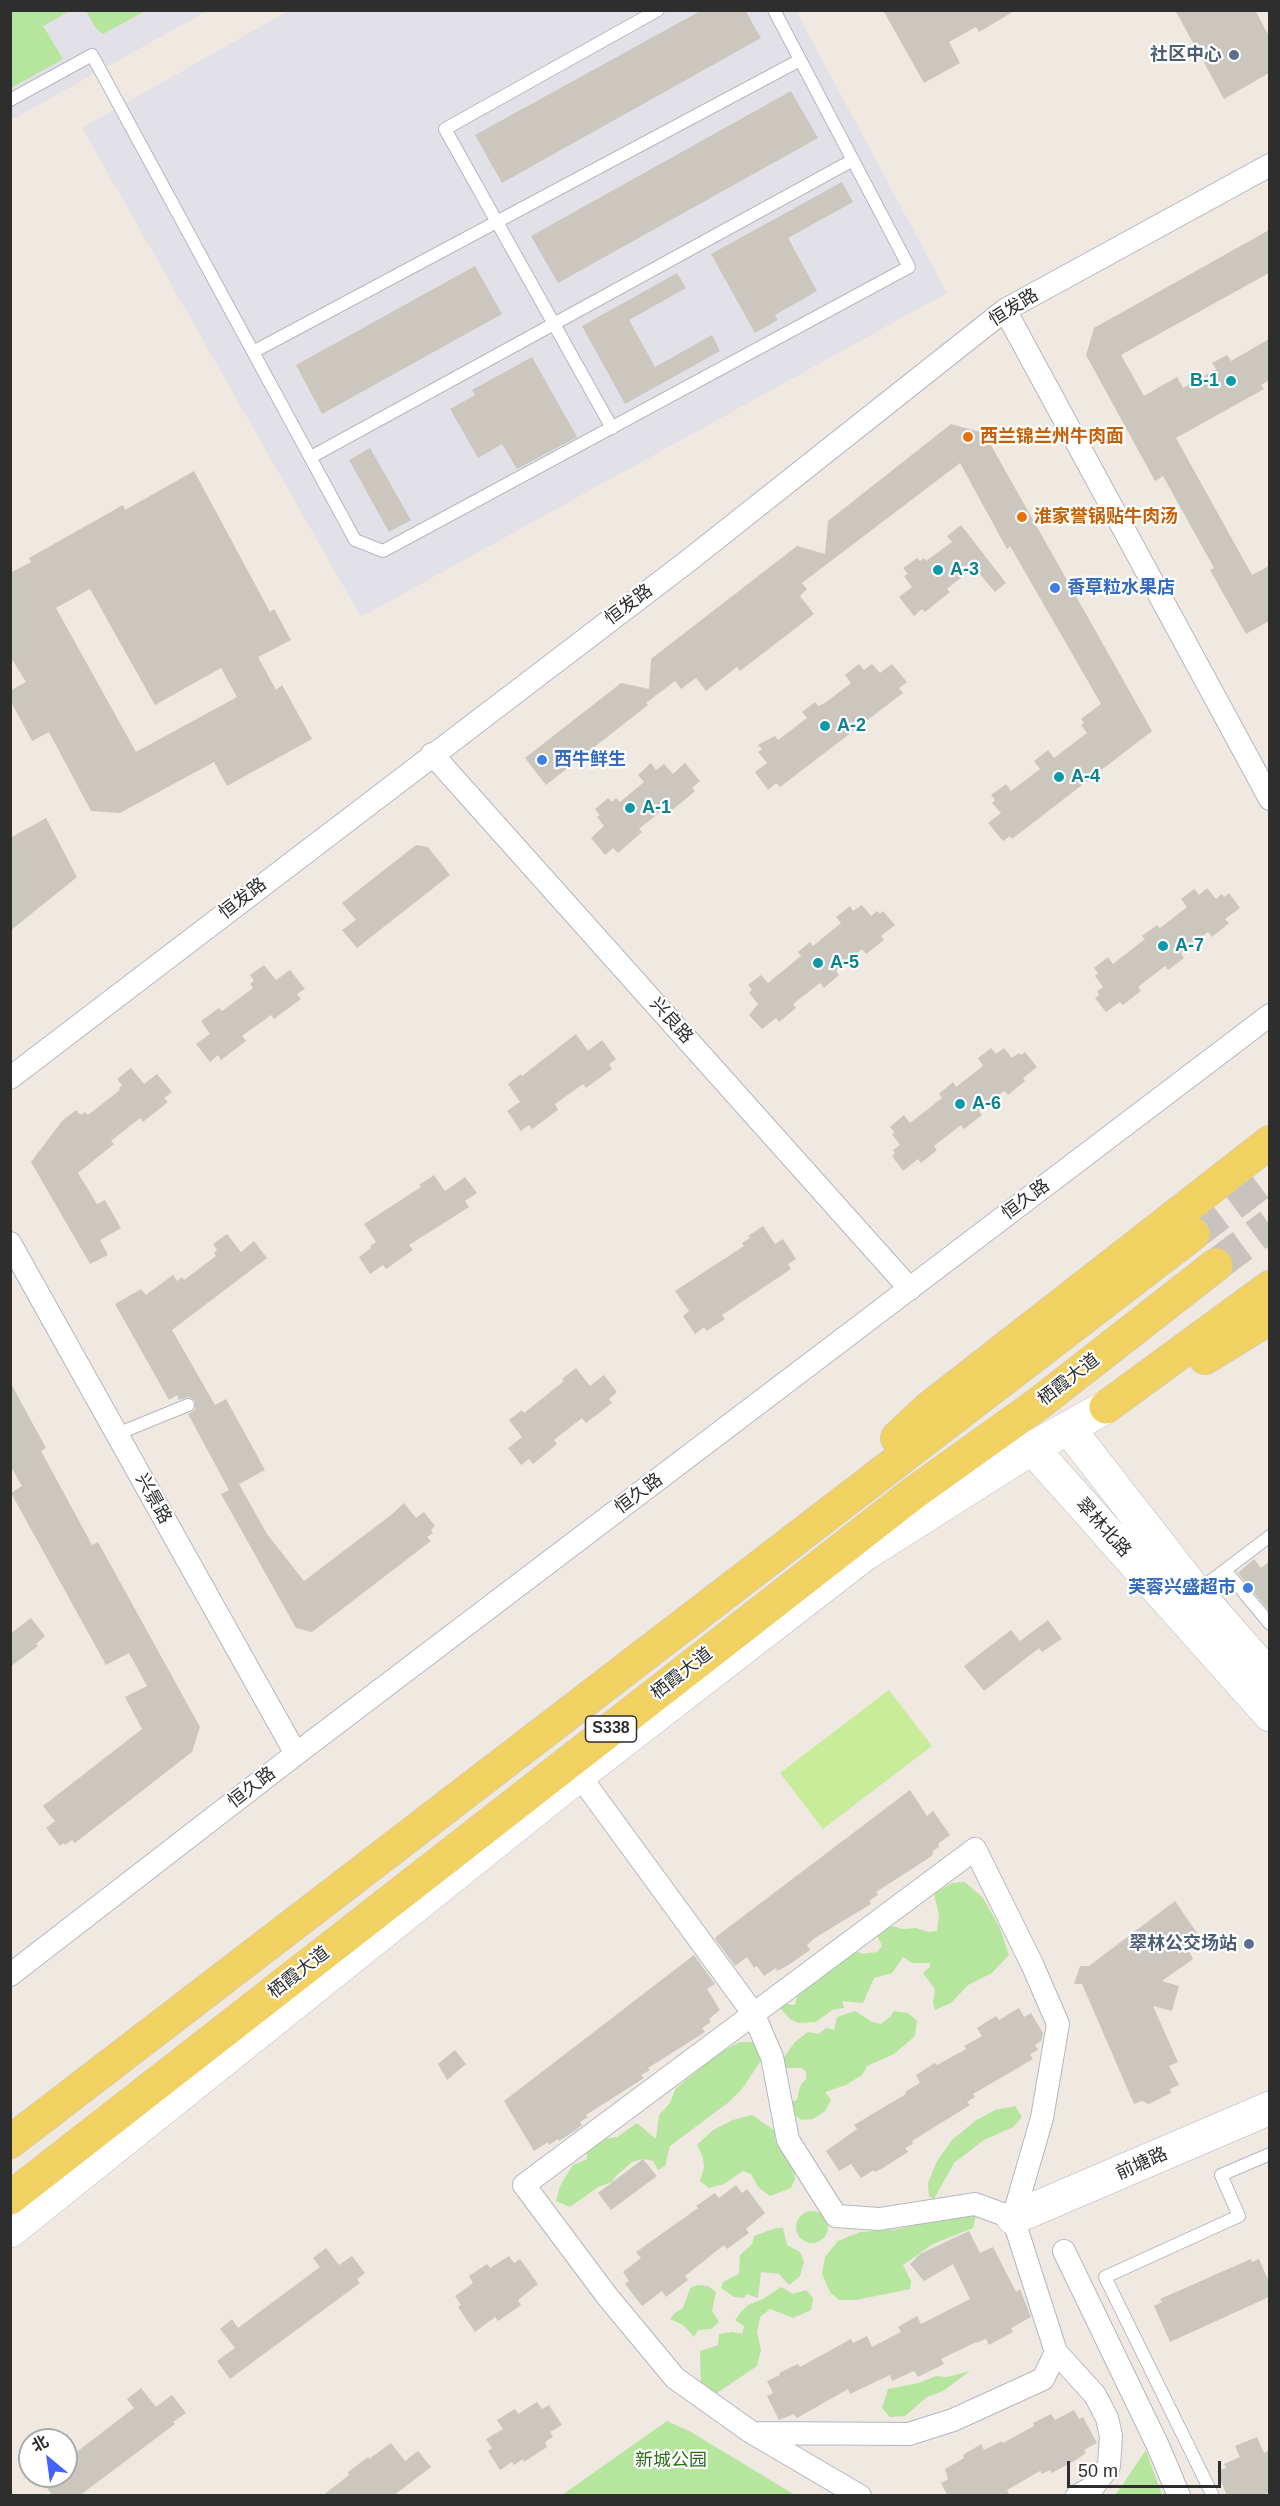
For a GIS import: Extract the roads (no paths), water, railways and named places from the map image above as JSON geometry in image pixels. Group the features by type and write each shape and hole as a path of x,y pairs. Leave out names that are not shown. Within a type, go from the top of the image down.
{"main road":[{"path":"766,1561 928,1408 1269,1142"},
{"name":"栖霞大道","path":"10,2142 1193,1234"},
{"name":"栖霞大道","path":"10,2198 915,1492 1038,1404 1216,1265"},
{"path":"1106,1407 1269,1287"},
{"path":"1106,1407 1201,1361 1269,1318"}],"street":[{"name":"恒发路","path":"10,1078 688,561 1005,310 1269,165"},
{"path":"1005,310 1269,799"},
{"name":"兴良路","path":"432,754 910,1289"},
{"name":"恒久路","path":"10,1975 296,1754 1269,1015"},
{"name":"兴景路","path":"10,1243 296,1754"},
{"path":"10,2231 579,1775 865,1554 1032,1448 1106,1407"},
{"name":"翠林北路","path":"1069,1429 1196,1592 1269,1677"},
{"name":"翠林北路","path":"1032,1448 1269,1714"},
{"path":"579,1775 753,2013 772,2057 788,2140 836,2216 879,2219 975,2204 1013,2218"},
{"path":"860,2496 751,2432 675,2378 607,2296 524,2185 975,1849 1032,1964 1058,2024 1042,2118 1013,2218 1056,2352 1095,2395 1107,2418 1111,2436 1109,2466 1093,2487 1077,2496"},
{"name":"前塘路","path":"1013,2218 1269,2108"},
{"path":"1064,2251 1158,2446 1179,2496"},
{"path":"751,2432 787,2435 909,2434 953,2420 1043,2379 1056,2352"}],"lane":[{"path":"612,428 445,129 658,10"},
{"path":"10,100 92,55 355,540 383,551 909,267 774,10"},
{"path":"253,352 800,60"},
{"path":"310,457 853,160"},
{"path":"117,1434 188,1406"},
{"path":"1196,1592 1269,1536"},
{"path":"1225,1570 1269,1624"},
{"path":"1214,2496 1105,2277 1239,2216 1221,2175 1269,2154"}],"tunnel":[{"path":"1193,1234 1270,1176"},
{"path":"1216,1265 1270,1225"}],"place":[{"name":"社区中心","path":"1234,55"},
{"name":"B-1","path":"1231,381"},
{"name":"西兰锦兰州牛肉面","path":"968,437"},
{"name":"淮家誉锅贴牛肉汤","path":"1022,517"},
{"name":"A-3","path":"938,570"},
{"name":"香草粒水果店","path":"1055,588"},
{"name":"A-2","path":"825,726"},
{"name":"西牛鲜生","path":"542,760"},
{"name":"A-4","path":"1059,777"},
{"name":"A-1","path":"630,808"},
{"name":"A-7","path":"1163,946"},
{"name":"A-5","path":"818,963"},
{"name":"A-6","path":"960,1104"},
{"name":"芙蓉兴盛超市","path":"1248,1588"},
{"name":"翠林公交场站","path":"1249,1944"}],"park label":[{"name":"新城公园","path":"671,2461"}]}
